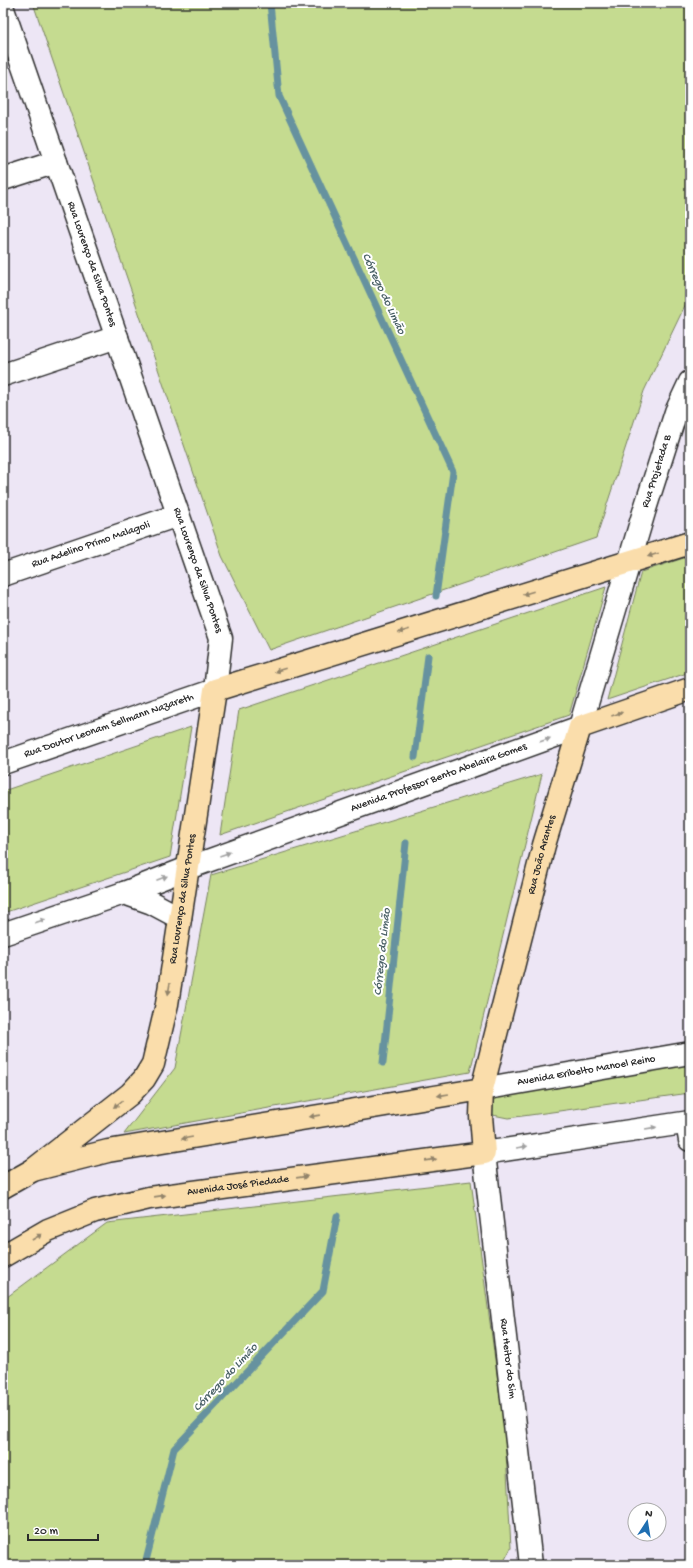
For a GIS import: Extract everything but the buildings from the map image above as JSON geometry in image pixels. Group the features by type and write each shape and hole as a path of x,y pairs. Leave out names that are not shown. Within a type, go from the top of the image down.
{"main road":[{"path":"216,690 690,543"},
{"name":"Avenida Professor Bento Abelaira Gomes","path":"580,727 690,689"},
{"name":"Rua Lourenço da Silva Pontes","path":"33,1170 130,1094 144,1079 153,1064 167,1004 216,690"},
{"name":"Rua João Arantes","path":"484,1153 481,1116 482,1089 544,845 580,727"},
{"path":"3,1187 33,1170 108,1151 482,1089"},
{"name":"Avenida José Piedade","path":"3,1256 54,1228 95,1211 149,1198 484,1153"}],"street":[{"name":"Rua Lourenço da Silva Pontes","path":"3,9 221,638 216,690"},
{"path":"3,179 56,162"},
{"path":"3,375 117,337"},
{"name":"Rua Projetada B","path":"628,562 676,412 690,382"},
{"name":"Rua Adelino Primo Malagoli","path":"3,575 178,515"},
{"name":"Rua João Arantes","path":"580,727 628,562"},
{"name":"Rua Doutor Leonam Sellmann Nazareth","path":"3,762 216,690"},
{"name":"Avenida Professor Bento Abelaira Gomes","path":"188,868 580,727"},
{"path":"3,934 124,893 188,868"},
{"path":"124,893 152,903 180,918"},
{"name":"Avenida Eribelto Manoel Reino","path":"482,1089 690,1053"},
{"path":"484,1153 689,1128"},
{"name":"Rua Heitor do Sim","path":"484,1153 531,1565"}],"green space":[{"path":"33,3 690,3 690,295 644,391 596,538 269,650 222,556"},
{"path":"690,556 690,672 607,700 641,572"},
{"path":"606,587 569,715 220,835 239,710"},
{"path":"191,727 170,857 3,913 3,791"},
{"path":"542,774 470,1072 124,1134 175,1068 211,875"},
{"path":"690,1062 690,1093 508,1118 493,1115 487,1102 490,1090"},
{"path":"471,1181 505,1434 511,1548 502,1565 3,1565 3,1300 107,1223"}],"waterway":[{"name":"Córrego do Limão","path":"270,3 279,96 453,472 436,596"},
{"name":"Córrego do Limão","path":"415,757 428,656"},
{"name":"Córrego do Limão","path":"383,1063 406,843"},
{"name":"Córrego do Limão","path":"145,1565 174,1449 323,1291 337,1216"}]}
